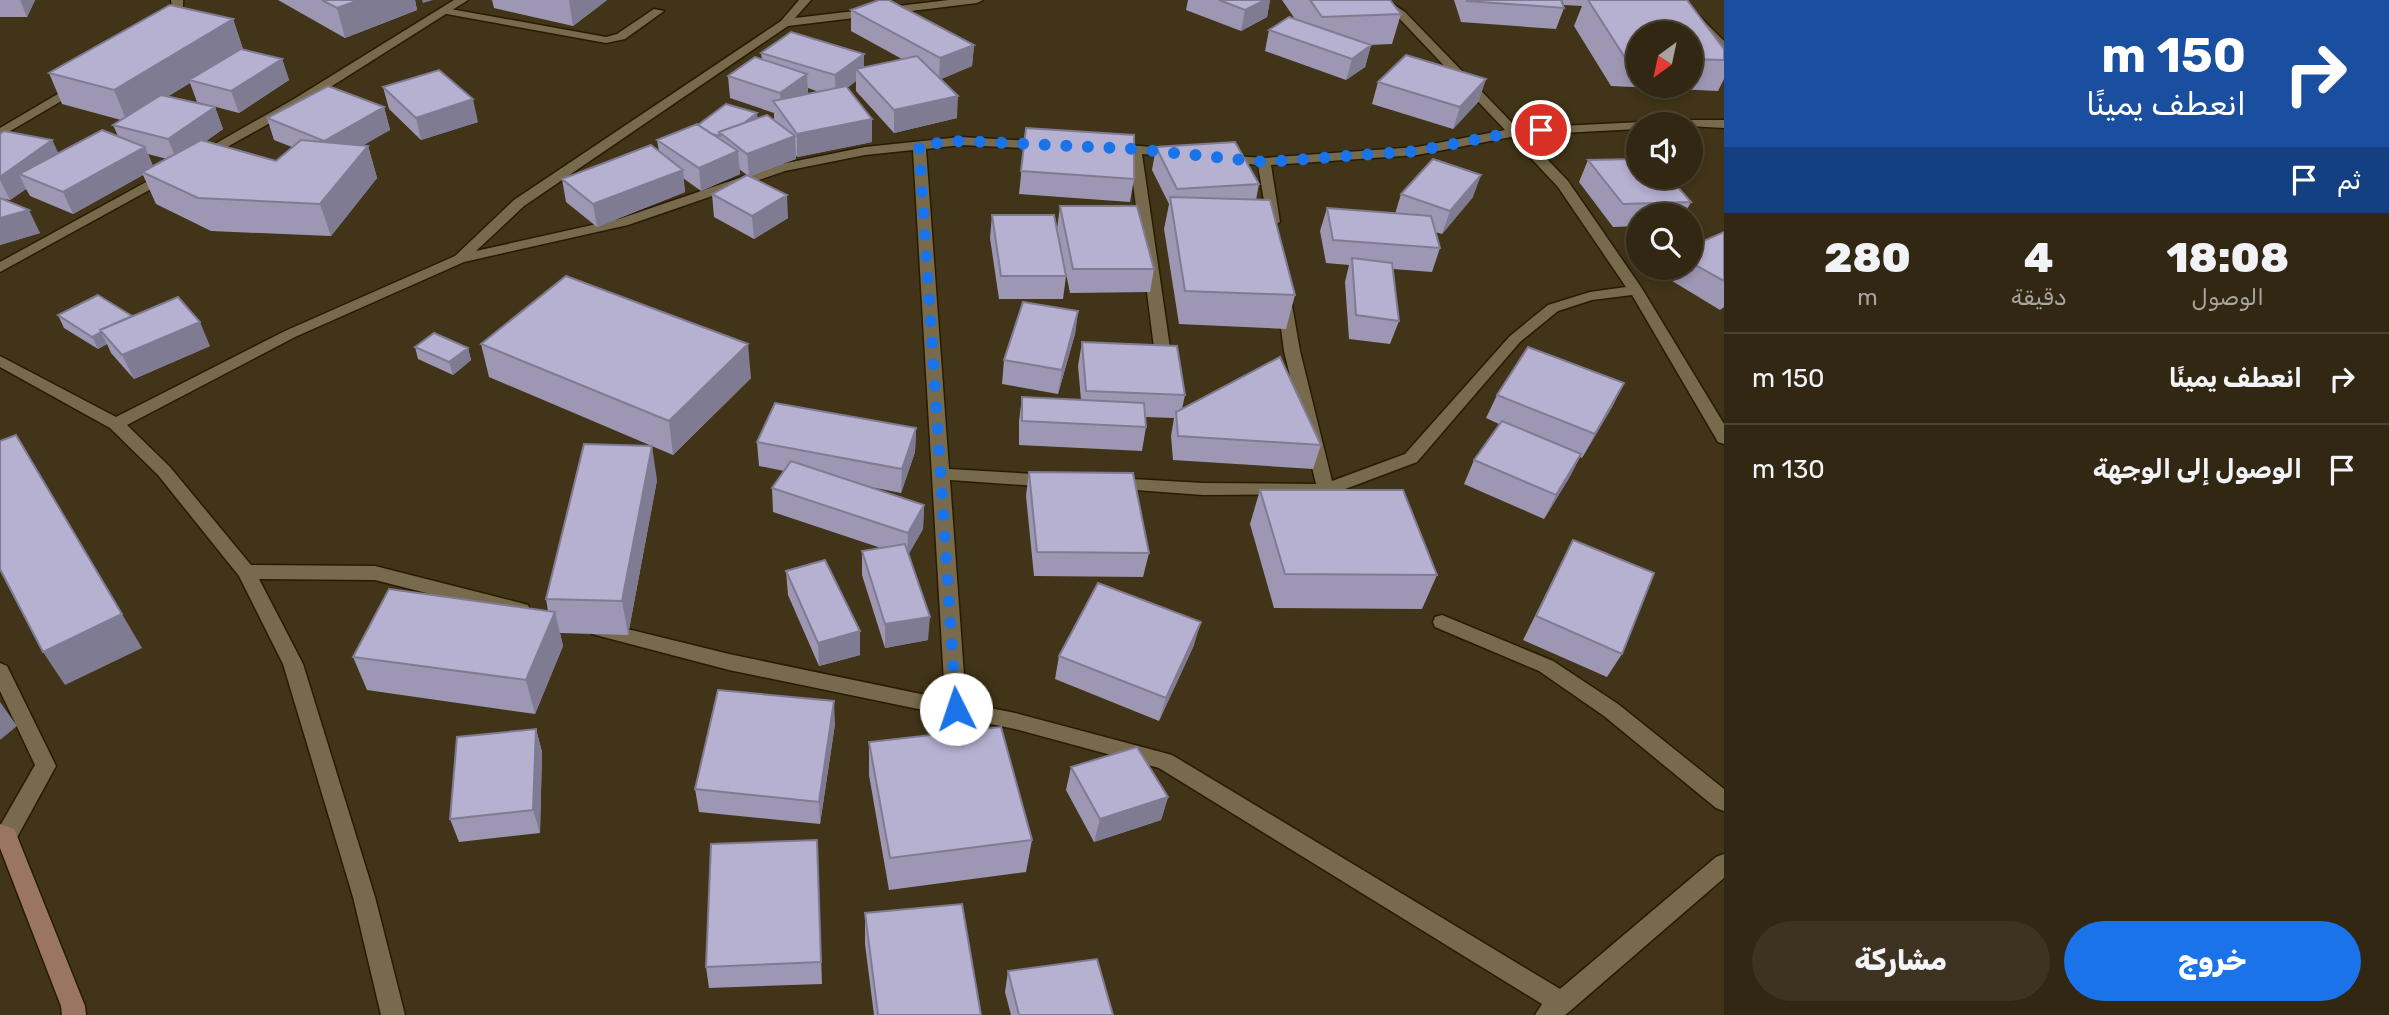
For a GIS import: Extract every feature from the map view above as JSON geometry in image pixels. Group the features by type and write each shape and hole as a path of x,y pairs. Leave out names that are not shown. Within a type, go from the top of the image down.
{"street":[{"path":"157,38 170,26 178,9 177,0"},
{"path":"0,268 298,102 462,0"},
{"path":"459,259 519,203 785,23 805,0"},
{"path":"785,23 978,0"},
{"path":"1380,0 1401,14 1563,184 1636,290 1724,438"},
{"path":"1677,0 1724,48"},
{"path":"445,11 606,40 621,37 657,11"},
{"path":"0,133 90,79"},
{"path":"1703,124 1724,124"},
{"path":"1095,147 1264,162 1417,151 1515,132 1626,126"},
{"path":"116,424 290,334 459,259 623,222 782,168 865,151 961,141 1055,145"},
{"path":"919,145 956,709"},
{"path":"1135,149 1163,355"},
{"path":"1264,162 1276,243"},
{"path":"1282,284 1292,351 1326,490"},
{"path":"1093,483 1203,489 1326,490 1411,457 1515,339 1553,308 1590,296 1636,290"},
{"path":"0,361 116,424 164,471 246,572 293,664 363,897 393,1015"},
{"path":"941,474 1065,481"},
{"path":"246,572 375,573 546,616"},
{"path":"1442,622 1546,666 1611,710 1724,802"},
{"path":"585,626 729,662 1015,721 1165,761 1555,1009 1724,864"},
{"path":"0,671 46,766 3,835 73,1006 74,1015"}],"building":[{"path":"322,0 359,0 337,8"},
{"path":"879,0 889,0 974,45 940,58 851,10"},
{"path":"1219,0 1265,0 1245,10"},
{"path":"1310,0 1390,0 1401,14 1322,17"},
{"path":"1561,0 1564,8 1467,1"},
{"path":"1588,0 1687,0 1703,21 1626,21 1624,56"},
{"path":"170,5 233,19 114,90 49,73"},
{"path":"1289,17 1371,45 1352,59 1269,30"},
{"path":"1703,21 1724,49 1724,60 1703,59"},
{"path":"791,32 864,54 835,75 761,53"},
{"path":"241,49 282,59 231,91 189,80"},
{"path":"1406,55 1486,79 1460,107 1378,82"},
{"path":"917,56 958,96 894,110 856,69"},
{"path":"755,57 807,74 780,93 728,76"},
{"path":"439,70 473,99 416,118 383,87"},
{"path":"328,86 384,107 324,141 267,118"},
{"path":"846,86 872,119 797,134 773,101"},
{"path":"161,95 215,107 168,139 113,125"},
{"path":"726,104 757,113 744,123 719,132 720,136 698,125"},
{"path":"767,115 795,136 747,154 719,132"},
{"path":"697,124 738,151 699,168 657,140"},
{"path":"1026,128 1134,135 1134,179 1021,171"},
{"path":"102,130 145,147 63,192 19,174"},
{"path":"4,131 52,140 0,177 0,134"},
{"path":"201,140 276,161 301,140 368,146 320,204 198,198 142,172"},
{"path":"1235,142 1259,184 1177,189 1156,147"},
{"path":"651,145 683,170 593,204 562,179"},
{"path":"1433,159 1481,175 1450,211 1401,194"},
{"path":"1626,159 1626,189 1680,189 1691,202 1623,204 1588,160"},
{"path":"747,175 787,195 752,216 712,194"},
{"path":"1170,197 1270,200 1295,295 1185,291"},
{"path":"0,198 29,210 0,218"},
{"path":"1060,206 1137,206 1154,269 1073,269"},
{"path":"1327,208 1431,216 1440,248 1333,240"},
{"path":"992,215 1054,215 1066,276 1001,276"},
{"path":"1724,232 1724,281 1703,269 1703,241"},
{"path":"1352,258 1392,263 1399,321 1356,315"},
{"path":"566,276 748,344 669,421 481,344"},
{"path":"98,295 132,316 100,330 101,332 92,337 58,315"},
{"path":"178,297 200,322 122,355 100,330"},
{"path":"1023,302 1078,311 1062,370 1004,360"},
{"path":"434,333 468,348 449,362 415,347"},
{"path":"1082,342 1177,346 1185,395 1086,391"},
{"path":"1528,347 1624,383 1595,434 1497,395"},
{"path":"1280,357 1321,445 1178,436 1176,412"},
{"path":"1022,397 1144,403 1146,427 1022,421"},
{"path":"775,403 916,428 902,469 757,442"},
{"path":"1502,421 1581,454 1556,495 1474,460"},
{"path":"16,435 122,614 43,652 0,569 0,441"},
{"path":"584,444 652,446 622,601 546,599"},
{"path":"791,461 924,505 908,533 772,488"},
{"path":"1029,472 1133,473 1149,553 1037,552"},
{"path":"1260,490 1403,490 1437,575 1285,574"},
{"path":"1573,540 1654,573 1622,654 1536,616"},
{"path":"905,544 930,617 885,624 862,551"},
{"path":"825,560 860,631 818,643 786,571"},
{"path":"1098,583 1201,622 1166,698 1059,656"},
{"path":"389,589 555,612 526,680 353,657"},
{"path":"718,690 834,701 819,802 695,789"},
{"path":"1001,727 1032,840 890,858 869,742"},
{"path":"536,729 533,810 450,819 457,737"},
{"path":"1137,747 1168,797 1100,819 1071,767"},
{"path":"817,840 821,962 706,967 711,844"},
{"path":"962,904 981,1015 878,1015 865,913"},
{"path":"1097,959 1113,1015 1019,1015 1008,971"}],"route":[{"path":"956,709 919,145 961,141 1135,149 1264,162 1417,151 1515,132 1541,130"}]}
